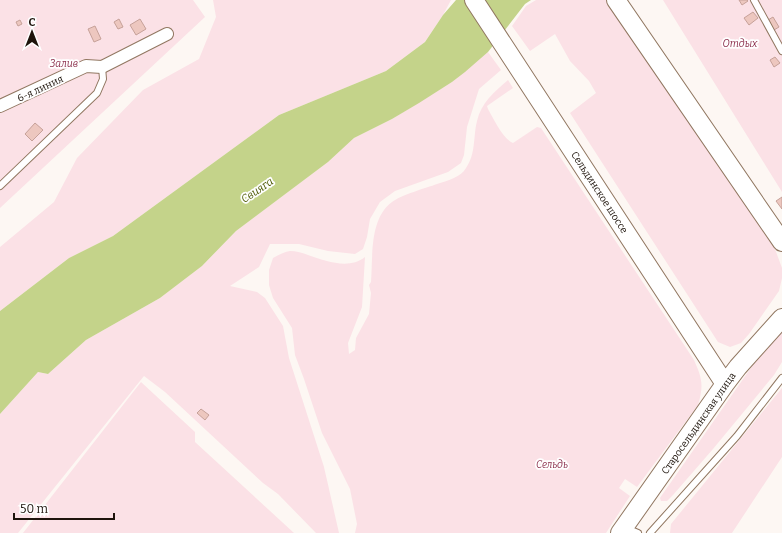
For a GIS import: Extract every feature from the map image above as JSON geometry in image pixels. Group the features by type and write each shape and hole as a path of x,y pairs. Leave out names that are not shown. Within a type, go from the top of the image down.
{"main road":[{"name":"Сельдинское шоссе","path":"474,0 553,118 726,384"},
{"path":"616,0 782,241"},
{"name":"Старосельдинская улица","path":"628,531 738,367 782,318"}],"street":[{"name":"6-я линия","path":"0,106 86,66 102,67 167,34"}],"lane":[{"path":"754,0 782,51"},
{"path":"0,186 97,93 102,79 102,67"},
{"path":"650,533 737,436 782,378"}],"green space":[{"name":"Залив","path":"0,0 193,0 205,17 0,208"},
{"path":"213,0 451,0 425,42 386,71 279,115 113,236 69,258 0,311 0,247 54,202 77,158 143,90 199,59 216,17"},
{"path":"536,0 608,0 775,249 782,268 782,278 779,291 741,343 730,347 718,342 570,113 596,93 589,81 570,61 555,34 530,51 512,26 526,6"},
{"name":"Отдых","path":"663,0 782,0 782,192"},
{"path":"488,52 501,70 479,89 467,127 464,155 461,163 448,172 395,191 380,202 370,219 363,249 355,254 328,251 299,244 270,244 259,267 230,286 257,292 265,298 283,326 289,358 324,467 339,533 316,533 278,494 263,483 165,392 144,376 18,533 0,533 0,414 38,372 48,374 86,340 160,298 202,266 236,231 328,162 354,138 392,119 452,82"},
{"name":"Сельдь","path":"508,80 513,88 487,106 495,123 509,141 513,143 537,127 541,128 694,360 701,382 701,392 698,405 637,487 625,479 619,488 630,496 606,533 355,533 357,524 350,489 322,433 295,355 292,328 273,298 269,285 269,270 273,258 290,251 299,252 322,260 345,264 359,261 365,257 362,307 348,343 349,354 355,350 356,338 369,314 371,293 369,285 371,282 372,250 379,218 385,209 396,199 449,180 464,171 471,157 479,115 485,103"},
{"path":"782,328 782,362 774,375 673,495 667,501 661,501 660,498 662,495 762,352"},
{"path":"141,382 195,432 195,442 294,533 23,533"},
{"path":"782,388 782,457 732,533 670,533 671,524"}],"water":[{"name":"Свияга","path":"456,0 531,0 525,4 488,52 465,72 419,103 392,119 354,138 328,162 236,231 202,266 160,298 86,340 48,374 38,372 0,414 0,311 69,258 113,236 279,115 386,71 425,42 443,15"}],"building":[{"path":"739,0 747,0 748,1 742,5"},
{"path":"753,12 758,18 749,25 744,18"},
{"path":"773,17 779,27 774,30 768,20"},
{"path":"119,19 123,27 118,29 114,22"},
{"path":"140,19 146,29 136,35 130,25"},
{"path":"20,20 22,24 18,26 16,22"},
{"path":"95,26 101,39 94,42 88,29"},
{"path":"775,57 780,63 774,67 770,60"},
{"path":"35,123 43,130 32,141 25,134"},
{"path":"782,197 782,209 776,201"},
{"path":"201,409 209,415 205,420 197,413"}]}
